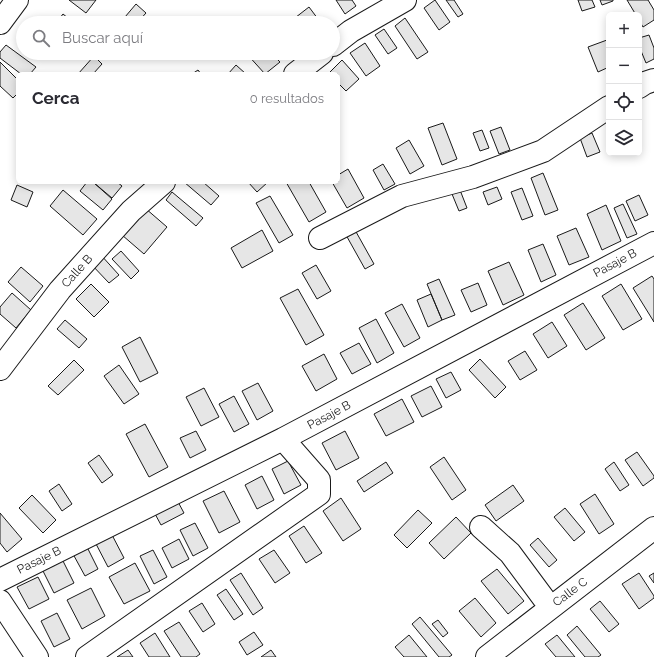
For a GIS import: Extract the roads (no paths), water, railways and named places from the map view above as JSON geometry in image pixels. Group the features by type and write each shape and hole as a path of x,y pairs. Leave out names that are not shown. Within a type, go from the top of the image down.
{"street":[{"path":"0,23 17,0"},
{"path":"340,40 351,31 405,0"},
{"path":"298,72 313,60"},
{"path":"642,85 654,80"},
{"path":"320,238 402,196 473,177 543,151 606,109"},
{"name":"Calle B","path":"0,369 60,290 131,211 162,184"},
{"name":"Pasaje B","path":"0,580 283,439 654,243"},
{"path":"87,657 319,494 319,480 283,439"},
{"path":"481,527 510,553 550,607"},
{"name":"Calle C","path":"487,657 654,528"},
{"path":"0,601 37,657"}]}
